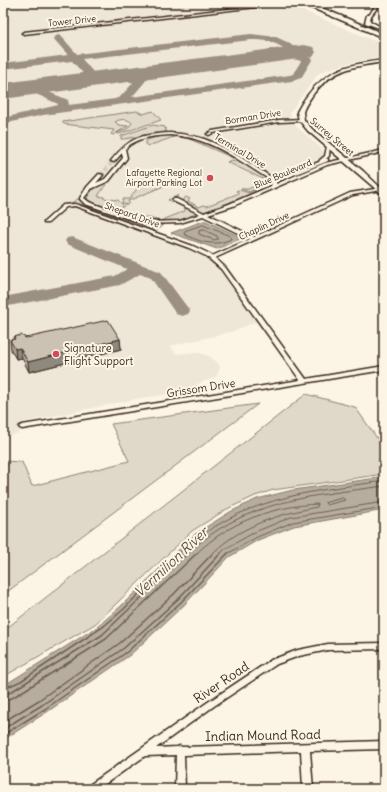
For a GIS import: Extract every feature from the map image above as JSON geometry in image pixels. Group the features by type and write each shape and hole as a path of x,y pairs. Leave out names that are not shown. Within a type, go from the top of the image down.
{"highway":[{"path":"291,3 301,4 325,11"},
{"path":"318,3 384,30"},
{"path":"307,4 384,36"},
{"path":"357,18 369,16 367,22 377,27"}],"street":[{"path":"246,3 256,7"},
{"name":"Tower Drive","path":"24,33 291,3"},
{"path":"369,16 379,3"},
{"name":"Surrey Street","path":"384,61 351,67 327,76 316,86 302,105 300,112 302,120 310,130 384,194"},
{"name":"Borman Drive","path":"209,134 218,131 279,121 302,120"},
{"name":"Terminal Drive","path":"113,160 131,141 152,135 173,134 194,136 209,142 274,181 273,187"},
{"name":"Blue Boulevard","path":"320,162 327,156 329,146"},
{"path":"89,188 107,180 125,158 123,149"},
{"path":"345,159 384,150"},
{"name":"Blue Boulevard","path":"274,181 320,162 345,159"},
{"name":"Blue Boulevard","path":"205,215 326,164 345,159"},
{"path":"101,175 83,196 84,201 144,223 172,223 205,215"},
{"name":"Chaplin Drive","path":"212,258 352,194 380,189"},
{"path":"175,200 254,239"},
{"name":"Shepard Drive","path":"46,222 65,206 75,205 190,247 212,258"},
{"path":"212,258 223,268 304,381"},
{"name":"Grissom Drive","path":"22,426 384,368"},
{"name":"River Road","path":"91,789 211,704 274,662 298,653 322,648 384,646"},
{"name":"Indian Mound Road","path":"143,752 384,745"},
{"path":"305,748 308,789"},
{"path":"180,750 180,789"}],"shaded area":[{"path":"3,3 242,3 247,5 222,9 226,12 292,6 384,45 384,57 349,63 318,74 290,112 291,118 296,126 322,149 324,153 322,158 228,199 140,230 206,256 224,272 258,321 231,332 170,346 176,354 197,352 209,356 218,363 220,368 216,377 197,384 200,390 141,398 20,423 22,428 19,433 3,438"},
{"path":"137,111 143,114 153,111 161,120 119,134 117,133 127,129 132,123 126,120 119,120 115,122 119,125 128,126 113,135 111,134 114,130 64,124 62,122"},
{"path":"153,125 165,127 166,132 121,139 121,136"},
{"path":"162,135 173,135 185,137 177,136 148,146 145,144 147,140"},
{"path":"185,137 208,144 233,158"},
{"path":"232,160 248,166 272,181 249,192 241,189 248,189 267,181 227,162"},
{"path":"147,176 166,185 128,201 129,203 127,205 122,203 123,199 129,199"},
{"path":"109,180 98,196 118,200 124,206 120,208 134,215 120,213 87,200 92,191"},
{"path":"272,182 271,185 207,212 201,212 181,201 186,197 190,199 188,201 199,207 204,205 207,206 239,193 236,191 239,190 249,193"},
{"path":"179,195 174,200 201,214 165,222 138,220 129,217 136,216 142,219 145,217 160,221 185,211 185,208 168,200"},
{"path":"78,199 84,204 129,220 163,226 159,229 150,229 81,204 71,203"},
{"path":"306,394 355,407 377,438 384,437 384,474 273,490 255,496 227,509 192,531 95,624 3,677 3,631"},
{"path":"258,404 3,595 3,461 22,462 32,486 129,461 111,424"}],"water":[{"path":"203,221 242,238 217,249 171,233"},
{"name":"Vermilion River","path":"384,477 384,510 294,526 258,540 229,557 184,605 130,655 47,712 3,740 3,686 97,627 121,606 195,534 230,512 257,499 293,490"}],"building":[{"path":"108,320 120,339 28,362 20,348 15,349 10,340 21,335 26,338"}],"taxiway":[{"path":"75,57 251,37 279,41 292,50 287,54 307,60 297,76 292,78 117,102"},
{"path":"58,38 75,57"},
{"path":"3,66 75,57"},
{"path":"75,57 94,79"},
{"path":"131,92 145,75 158,71"},
{"path":"116,76 130,77 139,82 124,99 117,102"},
{"path":"13,89 38,91 64,102 63,107 55,110"},
{"path":"3,121 43,112 117,102"},
{"path":"72,241 131,265"},
{"path":"3,302 120,280 136,270 131,265"},
{"path":"131,265 156,275 182,311"}],"runway":[{"path":"3,91 304,52"}],"tunnel":[{"path":"101,175 113,161"}],"place":[{"name":"Lafayette Regional Airport Parking Lot","path":"210,178"},
{"name":"Signature Flight Support","path":"56,354"}]}
